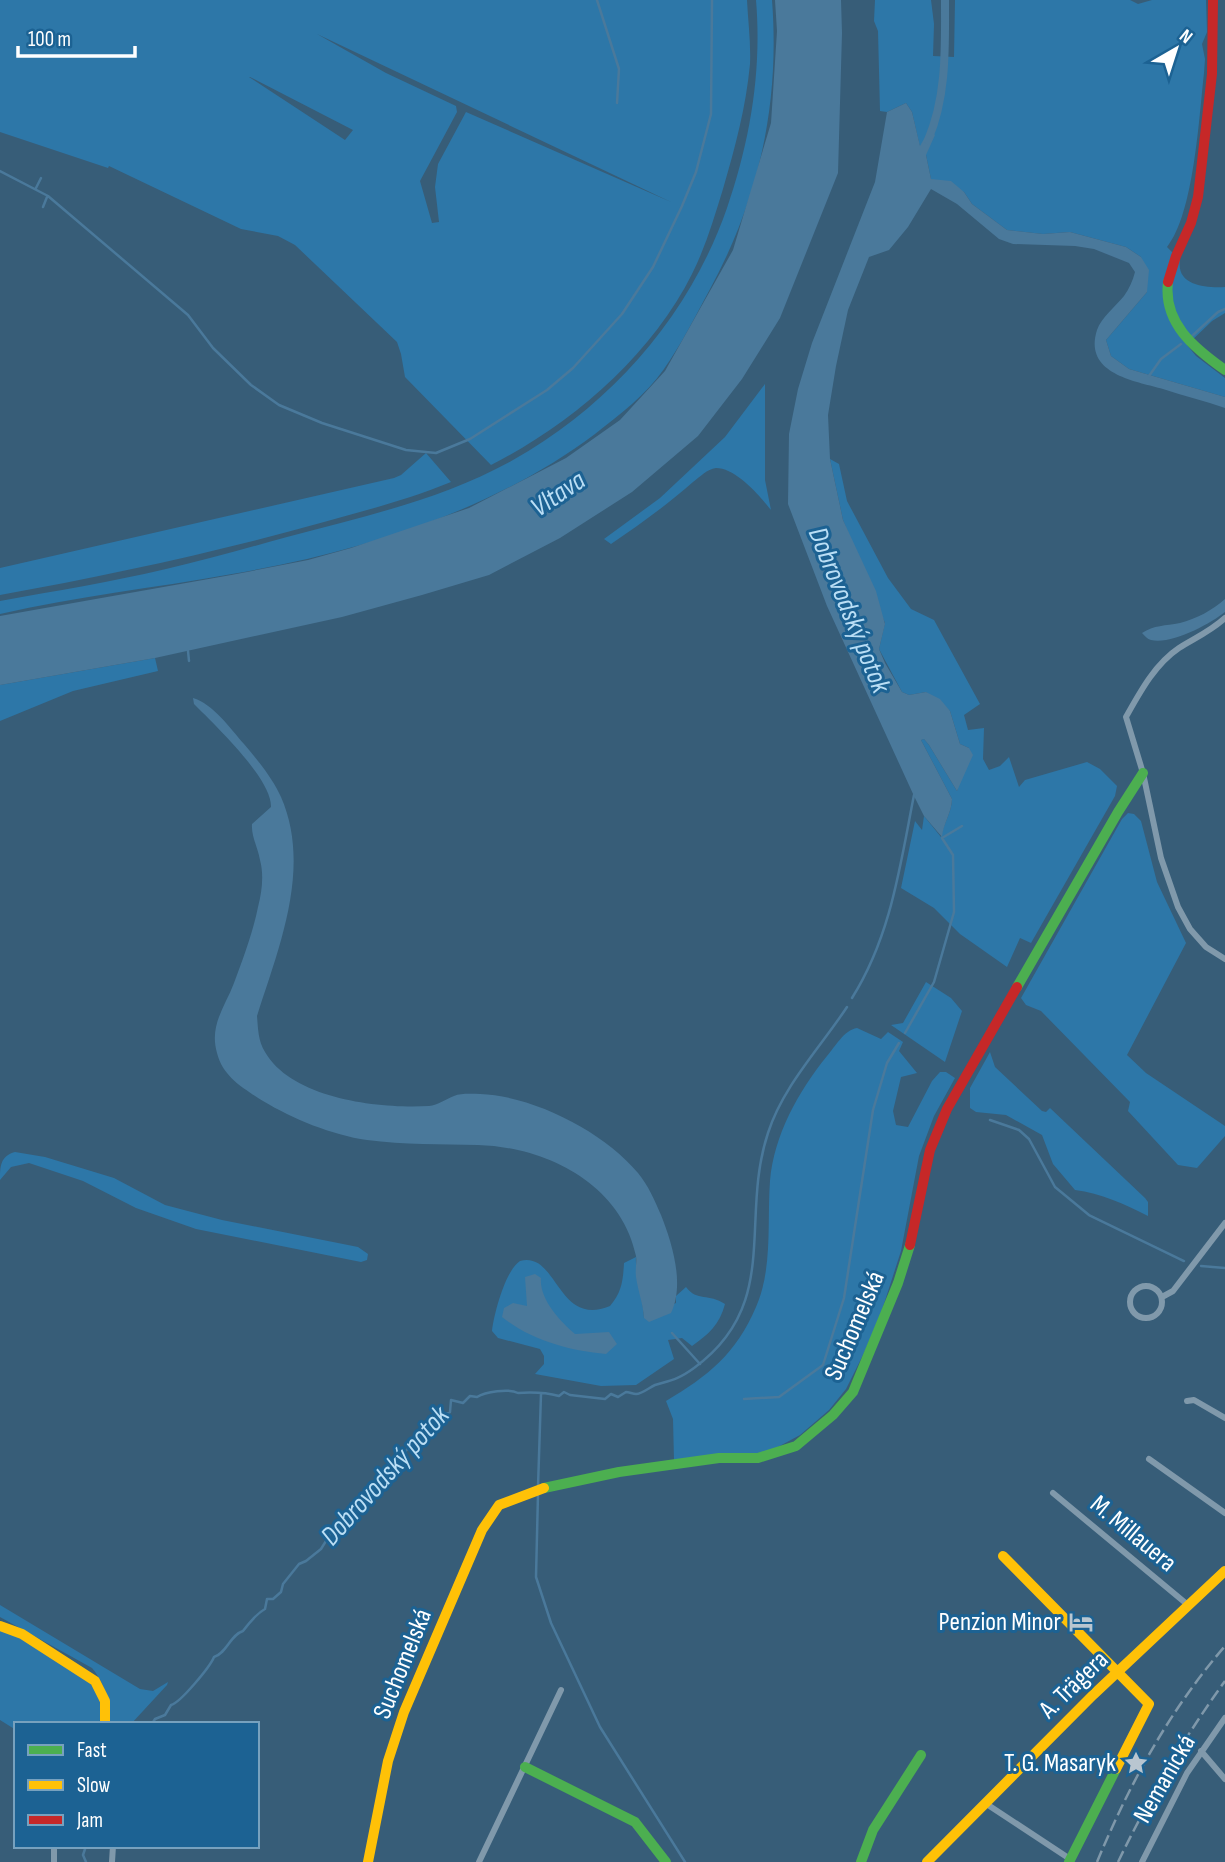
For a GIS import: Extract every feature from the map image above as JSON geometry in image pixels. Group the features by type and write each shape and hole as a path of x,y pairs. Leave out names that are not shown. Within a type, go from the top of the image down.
{"street":[{"path":"1213,0 1215,19 1212,73 1195,212 1169,275 1167,299 1170,312 1184,335 1200,352 1225,370"},
{"path":"1225,618 1163,661 1149,678 1126,717 1143,774 1161,858 1178,907 1190,929 1206,947 1225,959"},
{"name":"Suchomelská","path":"368,1862 388,1761 404,1712 482,1530 499,1505 539,1489 618,1472 719,1458 758,1458 796,1446 827,1422 853,1392 901,1272 912,1238 930,1150 942,1120 976,1056 1143,774"},
{"path":"1162,1297 1172,1291 1225,1223"},
{"path":"1143,1285 1153,1286 1162,1297 1162,1308 1154,1316 1143,1318 1131,1307 1131,1296 1143,1285"},
{"path":"1187,1401 1194,1400 1224,1417"},
{"path":"1149,1459 1225,1513"},
{"name":"M. Millauera","path":"1053,1493 1188,1605"},
{"path":"985,1803 1070,1861 1149,1704 1003,1556"},
{"name":"A. Trägera","path":"927,1862 1117,1672 1225,1571"},
{"path":"0,1626 22,1634 95,1681 106,1702 104,1722"},
{"path":"479,1862 561,1690"},
{"name":"Nemanická","path":"1142,1862 1187,1773 1225,1718"},
{"path":"1201,1751 1225,1780"},
{"path":"861,1862 873,1830 921,1755"},
{"path":"525,1767 635,1822 666,1862"}],"shaded area":[{"path":"0,0 747,0 750,64 743,112 716,211 692,274 655,333 606,385 551,429 491,465 405,377 397,342 295,245 278,236 241,229 109,166 108,168 0,132","holes":["317,34 671,202 466,112 438,164 435,187 439,222 432,223 420,181 457,112 456,106 386,73","250,77 353,130 345,140"]},
{"path":"756,0 772,0 774,39 769,114 753,186 726,256 688,331 657,378 632,404 595,434 513,485 468,507 375,541 279,565 0,614 0,601 181,565 431,496 513,460 549,438 583,412 643,354 692,285 711,247 727,208 748,132 756,80"},
{"path":"875,0 931,0 934,24 933,56 954,57 955,0 1130,0 1138,4 1152,0 1206,0 1207,32 1202,44 1204,73 1194,164 1183,212 1167,247 1180,260 1180,269 1187,280 1201,286 1225,287 1225,313 1212,321 1187,345 1196,356 1225,378 1225,397 1129,369 1111,356 1106,340 1147,292 1141,257 1126,247 1070,232 1043,234 1007,230 972,204 964,192 931,179 912,112 906,103 887,112 880,111"},
{"path":"765,384 765,480 771,510 739,478 724,469 716,468 704,474 611,544 604,539 660,498 725,437"},
{"path":"426,453 451,482 388,504 244,543 0,595 0,568 394,478"},
{"path":"830,459 839,464 847,501 888,578 911,609 934,620 980,704 964,715 968,730 984,728 983,759 989,770 1000,766 1009,757 1019,787 1025,780 1087,762 1100,769 1117,786 1115,796 1031,943 1020,938 1007,967 960,934 934,908 901,888 915,821 922,830 924,816 941,837 952,804 952,799 921,740 924,739 929,745 957,791 969,748 960,744 950,711 926,692 909,695 902,692 879,649 885,623 843,520"},
{"path":"155,658 158,671 73,691 0,721 0,685"},
{"path":"1128,813 1134,814 1141,821 1157,882 1186,943 1127,1055 1146,1073 1225,1126 1225,1136 1197,1168 1178,1165 1128,1111 1130,1102 1041,1011 1026,1005 1021,998 1122,819"},
{"path":"926,982 951,998 962,1011 945,1062 891,1025 903,1023"},
{"path":"857,1028 881,1039 888,1032 903,1042 899,1051 917,1073 901,1077 893,1111 896,1125 908,1127 932,1081 940,1072 946,1072 955,1078 934,1116 919,1156 901,1251 881,1313 846,1389 829,1410 800,1435 765,1454 674,1460 673,1419 666,1401 708,1373 730,1351 748,1324 765,1277 770,1181 782,1131 797,1099 816,1070 844,1035"},
{"path":"990,1052 995,1067 1042,1111 1046,1112 1050,1108 1145,1198 1148,1202 1148,1216 1103,1196 1075,1190 1053,1164 1042,1135 1006,1115 976,1112 970,1108 970,1088"},
{"path":"15,1152 45,1157 114,1178 165,1205 222,1220 358,1247 368,1254 367,1260 361,1262 196,1229 136,1208 83,1181 29,1163 11,1167 0,1180 4,1159"},
{"path":"636,1257 644,1318 676,1303 676,1296 686,1287 694,1294 725,1304 713,1328 692,1346 682,1338 668,1340 674,1359 636,1385 601,1386 535,1374 544,1364 540,1349 498,1338 492,1331 505,1283 520,1261 533,1261 543,1267 568,1299 579,1307 592,1310 610,1306 621,1286 624,1263"},
{"path":"0,1605 140,1689 153,1691 168,1682 167,1685 133,1722 108,1722 106,1694 92,1668 0,1617"},
{"path":"0,1630 18,1637 86,1679 100,1700 99,1722 14,1722 14,1729 0,1720"}],"water":[{"name":"Vltava","path":"775,0 841,0 838,173 780,318 742,379 698,436 632,492 560,538 489,575 342,617 155,658 0,685 0,616 231,575 308,560 351,548 469,508 566,458 620,420 665,371 733,250 771,123 777,31"},
{"path":"906,103 912,112 920,146 929,130 935,135 926,155 931,179 951,181 964,192 972,204 1007,230 1043,234 1070,232 1126,247 1141,257 1149,270 1147,292 1106,340 1111,356 1129,369 1225,397 1225,408 1126,378 1104,366 1097,357 1097,330 1126,293 1135,272 1129,263 1094,249 1013,244 999,239 957,204 931,189 908,227 889,250 869,257 848,310 836,366 828,415 830,459 843,520 876,591 885,624 879,649 885,663 902,692 909,695 926,692 940,699 950,711 960,744 969,748 973,755 957,791 929,745 924,739 921,740 952,799 942,837 924,816 914,796 827,606 788,504 789,434 798,389 812,343 875,182 887,112"},
{"path":"1225,599 1225,612 1179,637 1159,641 1150,640 1142,633 1155,627 1192,619"},
{"path":"193,698 221,717 259,763 278,790 290,824 293,879 289,907 257,1016 265,1052 278,1068 295,1081 339,1098 363,1103 409,1106 432,1105 463,1094 501,1096 545,1109 587,1131 624,1158 638,1173 656,1204 669,1238 677,1277 675,1302 671,1313 649,1322 644,1318 636,1277 636,1256 628,1231 615,1209 577,1174 554,1162 504,1147 395,1143 340,1134 275,1108 248,1091 224,1069 215,1043 216,1025 234,983 261,895 262,872 252,824 271,807 269,795 253,768 194,704"},
{"path":"535,1274 541,1278 547,1302 575,1334 609,1332 617,1344 606,1354 565,1347 525,1332 502,1317 504,1308 513,1303 527,1306 525,1277"}],"waterway":[{"path":"597,0 619,69 617,103"},
{"path":"0,171 48,196 188,315 213,348 251,385 279,405 322,423 406,450 436,453 470,439 547,390 573,368 622,314 653,267 696,172 711,114 712,0"},
{"name":"Dobrovodský potok","path":"928,140 942,89 945,0"},
{"path":"36,188 41,178"},
{"path":"43,207 47,197"},
{"path":"1192,336 1218,312 1225,309"},
{"path":"1149,376 1161,359 1181,344"},
{"path":"188,651 189,661"},
{"name":"Dobrovodský potok","path":"852,998 885,925 899,874 914,795"},
{"path":"905,1033 934,982 954,912 953,855 942,838 962,826"},
{"name":"Dobrovodský potok","path":"153,1722 165,1715 171,1705 194,1684 214,1657 265,1609 267,1599 273,1599 281,1592 283,1584 299,1564 321,1549 339,1520 350,1514 370,1495 371,1487 379,1482 385,1469 400,1462 415,1439 421,1436 426,1428 433,1427 436,1418 450,1412 451,1400 463,1403 470,1396 503,1391 559,1396 564,1392 605,1399 611,1394 618,1397 626,1392 638,1394 684,1375 721,1343 739,1317 748,1288 753,1259 760,1165 768,1133 792,1083 847,1007"},
{"path":"744,1399 779,1397 823,1365 844,1298 873,1110 887,1063 899,1043"},
{"path":"990,1120 1019,1130 1029,1139 1055,1187 1089,1215 1184,1261"},
{"path":"1201,1266 1225,1268"},
{"path":"672,1333 700,1364"},
{"path":"538,1487 541,1394"},
{"path":"538,1494 536,1577 551,1623 600,1727 685,1862"},
{"name":"Dobrovodský potok","path":"85,1848 83,1855 86,1862"}],"railway":[{"path":"1097,1862 1152,1749 1186,1696 1225,1646"},
{"path":"1118,1862 1167,1769 1225,1681"}],"traffic: fast":[{"path":"1168,282 1170,310 1183,333 1202,353 1225,370"},
{"path":"1017,987 1143,773"},
{"path":"544,1488 619,1472 719,1458 758,1458 796,1446 833,1415 853,1392 898,1283 910,1245"},
{"path":"861,1862 873,1830 921,1755"},
{"path":"525,1767 635,1822 666,1862"},
{"path":"1069,1862 1116,1769"}],"traffic: slow":[{"path":"368,1862 388,1761 404,1712 482,1530 499,1505 544,1488"},
{"path":"1003,1556 1149,1704 1116,1769"},
{"path":"927,1862 1093,1695 1225,1571"},
{"path":"0,1626 22,1634 95,1681 105,1701 105,1722"}],"traffic: jam":[{"path":"1168,282 1198,197 1212,74 1213,0"},
{"path":"910,1245 930,1150 947,1109 1017,987"}],"place":[{"name":"Penzion Minor","path":"1081,1622"},
{"name":"T. G. Masaryk","path":"1136,1763"}]}
